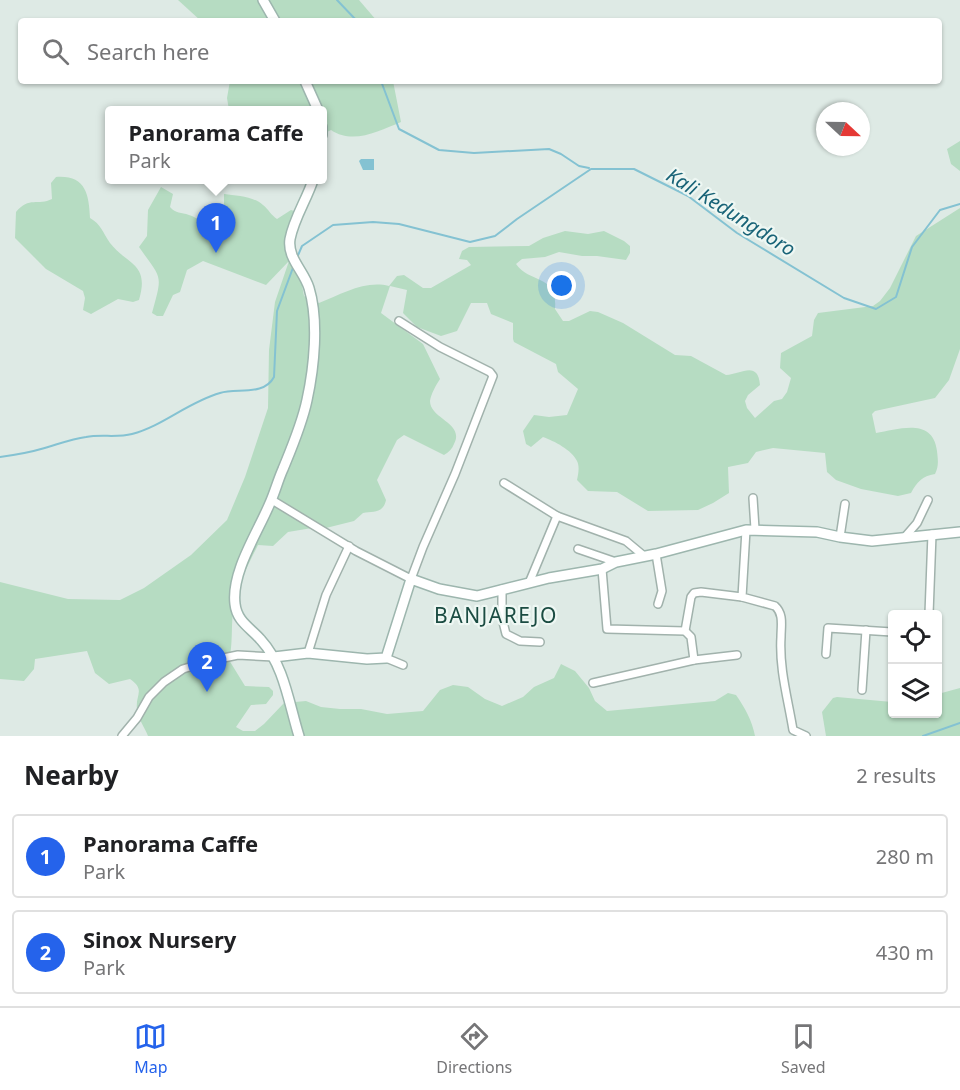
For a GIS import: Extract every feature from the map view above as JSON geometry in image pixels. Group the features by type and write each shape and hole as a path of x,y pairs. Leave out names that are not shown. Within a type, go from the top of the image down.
{"street":[{"path":"263,0 273,18"},
{"path":"305,84 316,106"},
{"path":"299,736 274,657 261,639 242,621 237,613 235,602 236,583 272,500 307,403 314,361 313,318 309,289 301,269 292,259 290,240 311,184"},
{"path":"386,658 423,547 455,474 493,376 490,372 430,341 399,321"},
{"path":"504,483 557,516 626,541 644,556"},
{"path":"742,597 753,498"},
{"path":"272,500 349,546 411,579 439,589 477,596 529,582 602,569 616,562 751,529 817,532 872,541 960,532"},
{"path":"903,539 917,523 928,500"},
{"path":"840,537 845,504"},
{"path":"529,582 557,516"},
{"path":"929,610 932,534"},
{"path":"308,653 326,595 349,546"},
{"path":"578,549 616,562"},
{"path":"656,554 662,591 658,604"},
{"path":"602,569 607,629 685,632 691,637 694,660"},
{"path":"502,589 502,618 506,634 520,641 540,642"},
{"path":"685,632 691,597 694,593 742,597 775,606 781,617 780,647 784,687 793,730 806,736"},
{"path":"826,654 828,628 888,632"},
{"path":"862,690 866,630"},
{"path":"122,736 137,718 149,697 164,682 183,669 209,661 238,655 274,657 308,653 367,659 386,658 403,664"},
{"path":"593,683 694,660 737,655"}],"green space":[{"path":"178,0 359,0 374,18 198,18"},
{"path":"229,84 394,84 401,122 366,135 348,136 331,130 327,132 327,106 228,106"},
{"path":"960,141 960,171 951,164 947,149"},
{"path":"56,177 73,179 84,187 90,218 99,226 110,243 139,272 142,288 139,300 133,302 118,299 91,314 83,310 85,298 83,291 46,269 15,238 16,212 25,204 52,199 51,183"},
{"path":"161,187 173,194 170,207 174,211 218,227 219,211 224,210 224,194 255,200 277,219 291,210 294,211 285,241 289,259 300,275 304,296 319,303 362,286 389,286 397,276 404,275 423,288 431,288 471,265 467,260 459,259 462,251 469,247 529,246 543,238 565,231 588,234 604,231 630,246 630,253 626,260 559,252 545,257 522,259 516,264 528,275 548,285 555,298 555,309 563,321 569,321 590,311 598,312 623,323 675,355 691,356 726,375 748,370 756,373 760,385 748,395 745,401 747,408 755,418 774,401 782,399 787,392 791,378 780,368 781,353 812,336 814,320 818,313 873,306 880,301 890,288 916,236 960,208 960,349 949,380 935,398 875,411 872,414 876,433 914,428 929,433 937,451 938,463 935,474 920,480 911,493 898,496 861,489 836,480 827,472 825,453 773,448 756,452 748,463 728,467 729,493 698,510 648,511 617,492 588,491 577,480 578,463 567,450 543,437 531,447 526,444 523,431 534,415 549,417 567,415 578,389 558,372 556,364 514,342 513,323 491,314 487,303 471,303 457,331 441,336 417,327 403,313 407,290 390,286 381,313 423,344 440,379 430,401 431,407 455,431 454,444 444,455 404,435 397,440 377,480 386,500 383,508 363,513 354,521 322,529 318,527 288,532 273,546 258,545 236,595 229,660 245,686 269,687 273,695 266,704 251,705 236,727 243,731 255,731 284,703 306,701 321,707 361,709 387,714 423,711 440,690 453,685 468,687 485,699 502,706 523,697 534,687 554,678 561,664 575,671 589,688 595,701 607,711 715,701 728,693 736,695 748,714 755,736 148,736 137,712 138,686 130,679 109,684 95,673 87,651 35,659 34,669 24,681 0,679 0,582 68,599 120,600 144,588 191,555 227,520 245,477 268,408 269,350 275,302 289,261 266,285 203,261 187,270 180,292 173,295 163,316 157,316 152,313 158,290 158,277 139,247 147,236 148,210"},
{"path":"960,688 960,736 826,736 822,712 833,698 888,702 888,718 942,718 942,693"}],"water":[{"path":"374,159 374,170 363,170 359,161"}],"waterway":[{"path":"337,0 354,18"},
{"path":"382,84 399,129 439,150 474,153 549,149 579,166 589,168"},
{"name":"Kali Kedungdoro","path":"296,260 302,246 333,225 373,222 399,224 470,242 495,236 591,169 634,169 688,196 737,233 844,298 876,309 896,297 912,247 940,210 960,204"},
{"name":"Kali Kedungdoro","path":"0,457 31,452 80,438 132,434 208,397 220,393 264,387 274,377 277,311 294,265"},
{"path":"923,736 960,723"}],"place":[{"name":"Panorama Caffe","path":"216,253"},
{"name":"Sinox Nursery","path":"207,692"}],"district":[{"name":"BANJAREJO","path":"496,616"}]}
